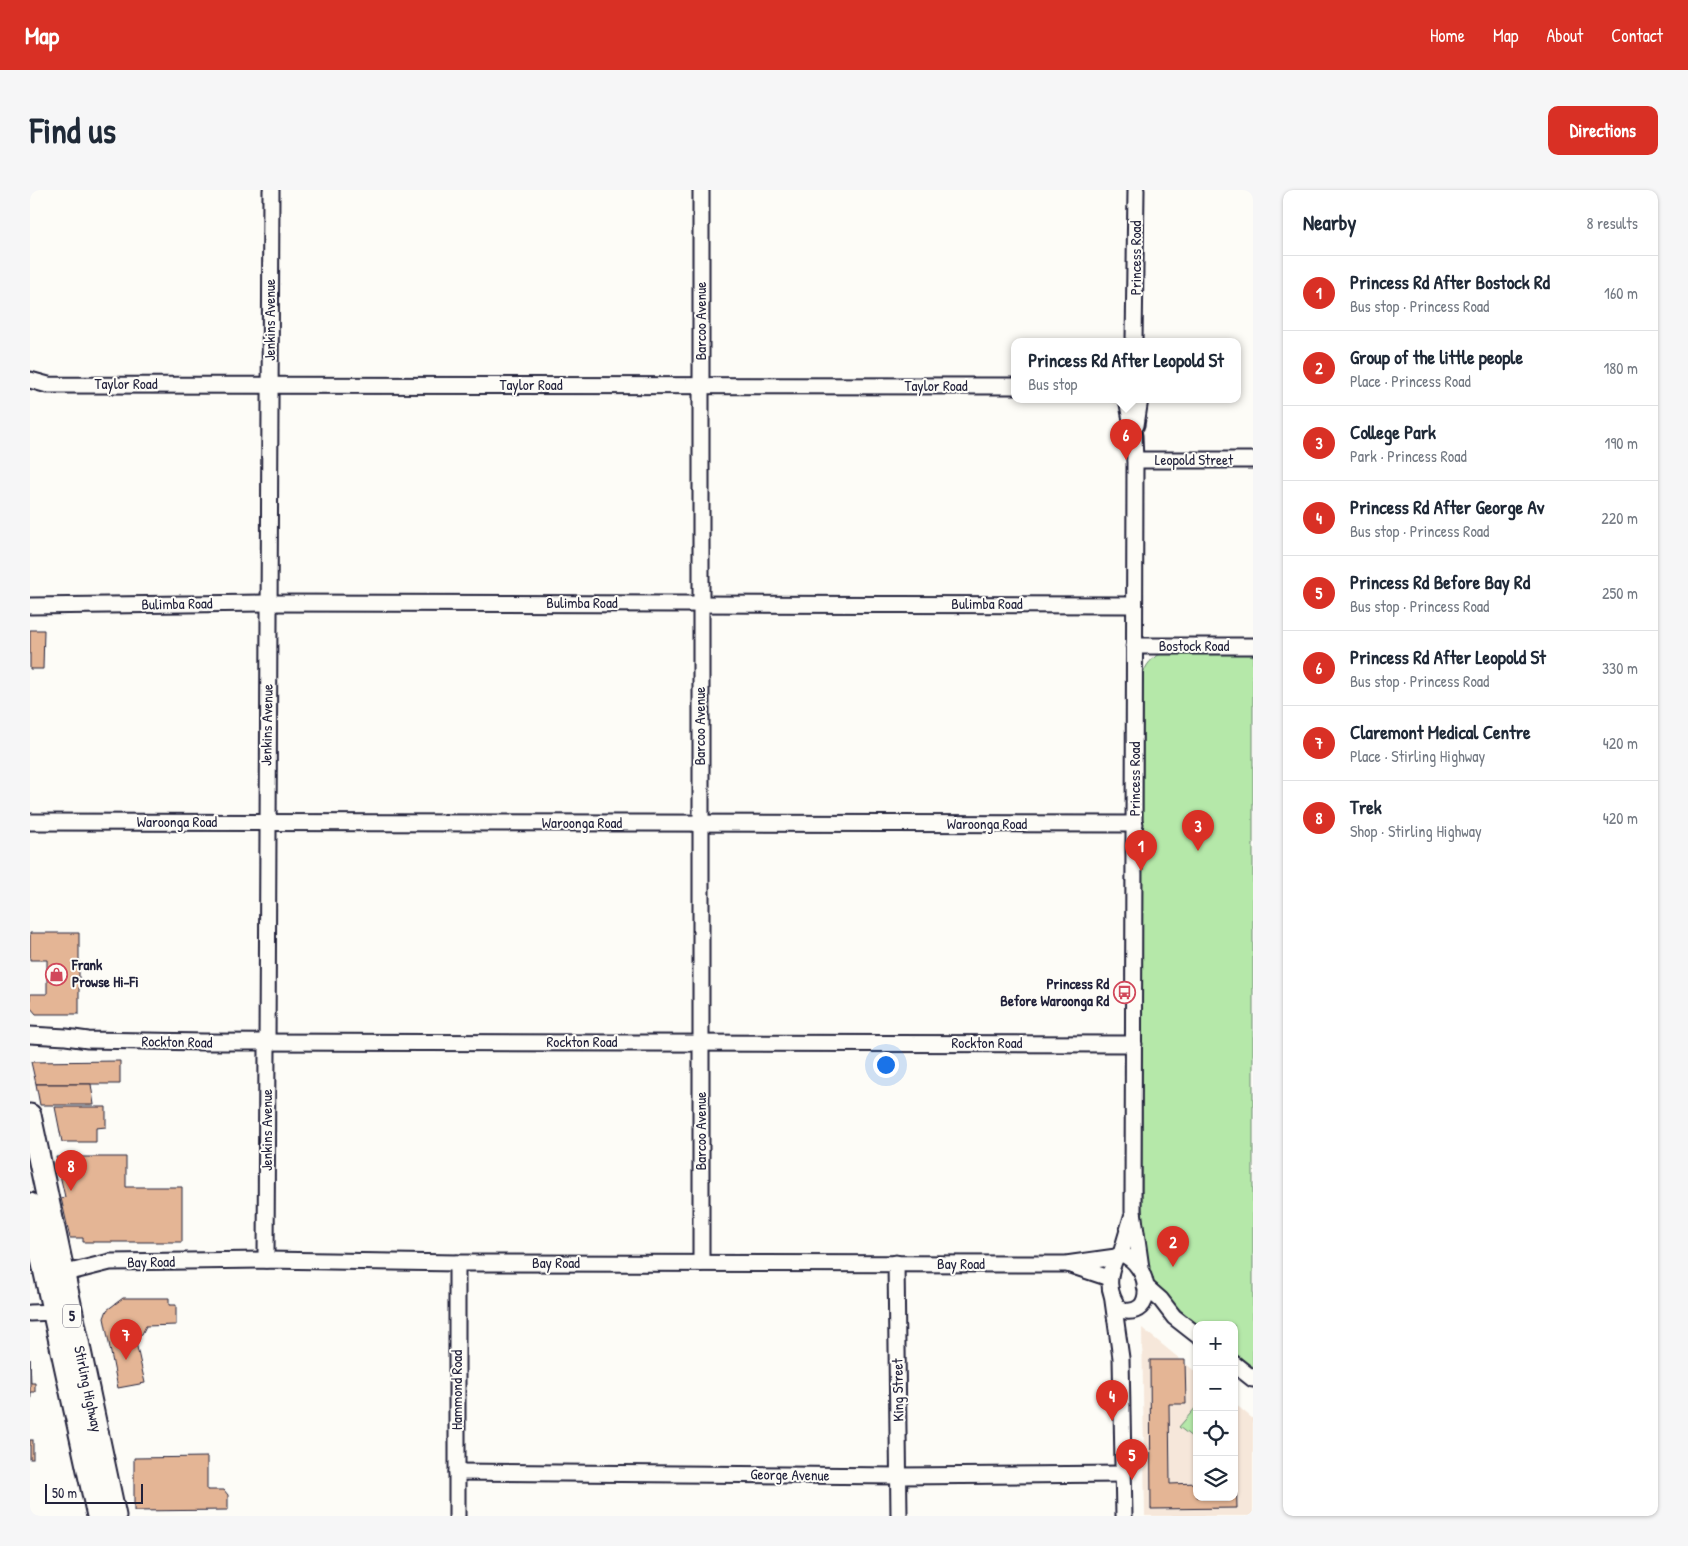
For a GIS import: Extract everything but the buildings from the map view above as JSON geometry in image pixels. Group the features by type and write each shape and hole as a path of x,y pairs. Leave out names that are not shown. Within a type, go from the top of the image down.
{"highway":[{"name":"Stirling Highway","path":"30,1115 55,1275 115,1516"},
{"name":"Stirling Highway","path":"30,1204 55,1275 55,1312 98,1516"}],"street":[{"name":"Jenkins Avenue","path":"266,1260 266,823 271,190"},
{"name":"Barcoo Avenue","path":"701,190 702,385 699,603 701,1262"},
{"name":"Princess Road","path":"1136,190 1136,336"},
{"name":"Taylor Road","path":"30,380 48,384 1011,386"},
{"name":"Taylor Road","path":"30,390 48,384"},
{"name":"Princess Road","path":"1128,403 1134,436 1135,460 1133,1211 1140,1268"},
{"name":"Princess Road","path":"1134,436 1139,403"},
{"name":"Leopold Street","path":"1135,460 1253,460"},
{"name":"Bulimba Road","path":"30,606 268,603 1134,605"},
{"name":"Bostock Road","path":"1134,646 1253,646"},
{"name":"Waroonga Road","path":"30,822 1135,824"},
{"name":"Rockton Road","path":"30,1035 66,1036 88,1040 267,1042 1134,1044"},
{"name":"Princess Road","path":"1119,1256 1133,1211"},
{"name":"Bay Road","path":"55,1275 110,1262 266,1260 457,1263 1066,1264 1119,1256"},
{"path":"1121,1358 1134,1310 1145,1300 1145,1286 1140,1268 1131,1257 1119,1256 1109,1278 1121,1358 1124,1516"},
{"name":"Hammond Road","path":"457,1263 457,1516"},
{"name":"King Street","path":"896,1264 899,1516"},
{"name":"Bay Road","path":"1066,1264 1109,1278"},
{"path":"1145,1286 1174,1317 1193,1332"},
{"path":"1113,1301 1120,1310 1134,1310 1174,1317"},
{"path":"30,1313 55,1312"},
{"path":"1237,1366 1253,1379"},
{"name":"George Avenue","path":"457,1472 899,1476 1123,1474"}],"shaded area":[{"path":"1142,1328 1193,1370 1193,1501 1238,1501 1238,1406 1253,1419 1253,1516 1145,1516"}],"green space":[{"path":"1167,652 1253,652 1253,1367 1238,1355 1238,1321 1194,1321 1167,1299 1150,1281 1146,1270 1142,1204 1143,673 1152,659"},
{"path":"1193,1411 1193,1438 1179,1427"}],"place":[{"name":"Princess Rd After Leopold St","path":"1126,460"},
{"name":"College Park","path":"1198,851"},
{"name":"Princess Rd After Bostock Rd","path":"1141,871"},
{"name":"Frank Prowse Hi-Fi","path":"56,974"},
{"name":"Princess Rd Before Waroonga Rd","path":"1125,993"},
{"name":"Trek","path":"71,1191"},
{"name":"Group of the little people","path":"1173,1267"},
{"name":"Claremont Medical Centre","path":"126,1360"},
{"name":"Princess Rd After George Av","path":"1112,1421"},
{"name":"Princess Rd Before Bay Rd","path":"1132,1480"}]}
